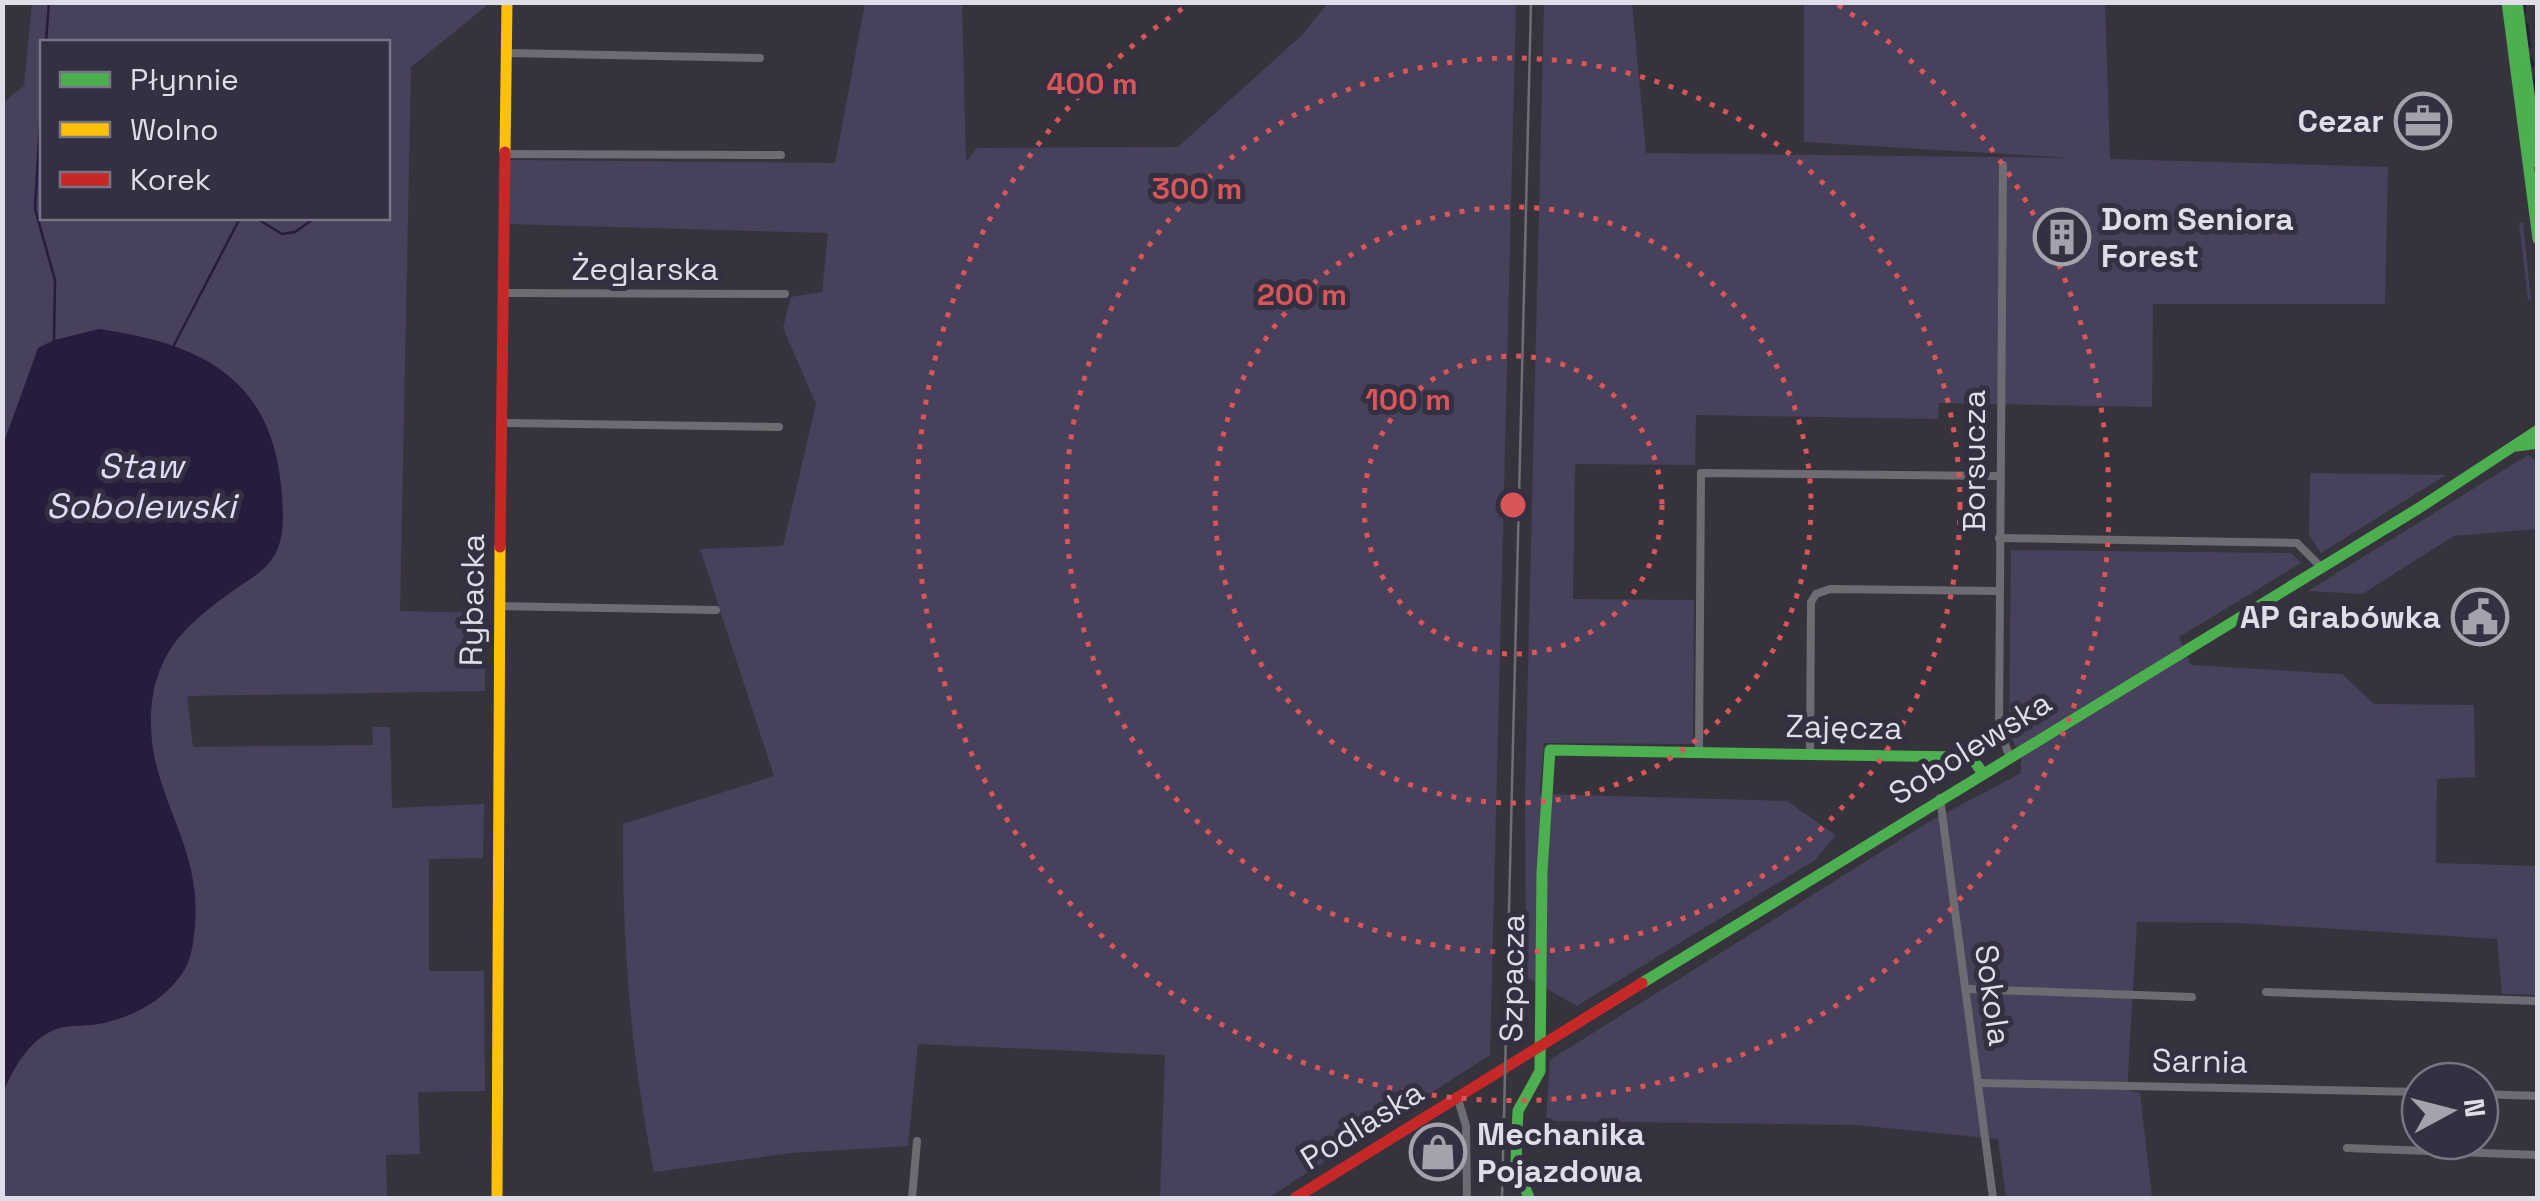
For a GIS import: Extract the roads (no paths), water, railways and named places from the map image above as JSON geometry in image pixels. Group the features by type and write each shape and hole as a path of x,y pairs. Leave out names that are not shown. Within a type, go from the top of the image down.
{"street":[{"name":"Rybacka","path":"497,1198 506,2"},
{"path":"2506,2 2538,163"},
{"path":"2514,156 2520,139 2517,2"},
{"path":"506,53 760,58"},
{"path":"2519,98 2535,174 2538,239"},
{"path":"506,154 781,155"},
{"name":"Borsucza","path":"2004,166 1999,728 2009,755"},
{"name":"Żeglarska","path":"505,293 784,294"},
{"path":"503,423 779,426"},
{"name":"Sobolewska","path":"1458,1099 2538,430"},
{"name":"Sobolewska","path":"2513,447 2538,443"},
{"path":"1699,751 1701,473 1999,476"},
{"path":"1999,538 2297,544 2320,567"},
{"path":"1810,754 1811,602 1816,594 1830,589 1999,591"},
{"path":"499,606 716,610"},
{"name":"Zajęcza","path":"1550,750 1961,757 1974,761 1982,772"},
{"name":"Szpacza","path":"1529,1198 1516,1164 1518,1110 1540,1071 1537,1049 1550,750"},
{"name":"Sokola","path":"1940,798 1993,1198"},
{"path":"1967,988 2192,997"},
{"path":"2266,992 2538,1001"},
{"name":"Sarnia","path":"1979,1083 2400,1092"},
{"path":"2500,1095 2538,1096"},
{"path":"1458,1099 1466,1126 1466,1198"},
{"name":"Podlaska","path":"1296,1198 1458,1099"},
{"path":"912,1198 917,1141"},
{"path":"2347,1148 2538,1155"}],"water":[{"name":"Staw Sobolewski","path":"99,329 168,344 197,356 223,371 245,391 262,417 274,448 281,485 282,533 277,551 265,568 201,616 173,645 156,681 151,727 154,753 185,847 195,897 194,936 187,964 168,990 137,1012 99,1024 59,1028 36,1041 22,1057 3,1093 3,445 38,348"}],"waterway":[{"path":"46,40 49,2"},
{"path":"2524,2 2525,12"},
{"path":"2527,24 2530,47"},
{"path":"2531,58 2533,66"},
{"path":"2534,78 2536,92"},
{"path":"40,123 35,209 55,280 54,340"},
{"path":"172,349 239,220"},
{"path":"259,220 282,234 295,232 312,220"}],"railway":[{"path":"1502,1198 1531,2"}],"place":[{"name":"Cezar","path":"2423,121"},
{"name":"Dom Seniora Forest","path":"2062,237"},
{"name":"AP Grabówka","path":"2480,617"},
{"name":"Mechanika Pojazdowa","path":"1438,1152"}]}
